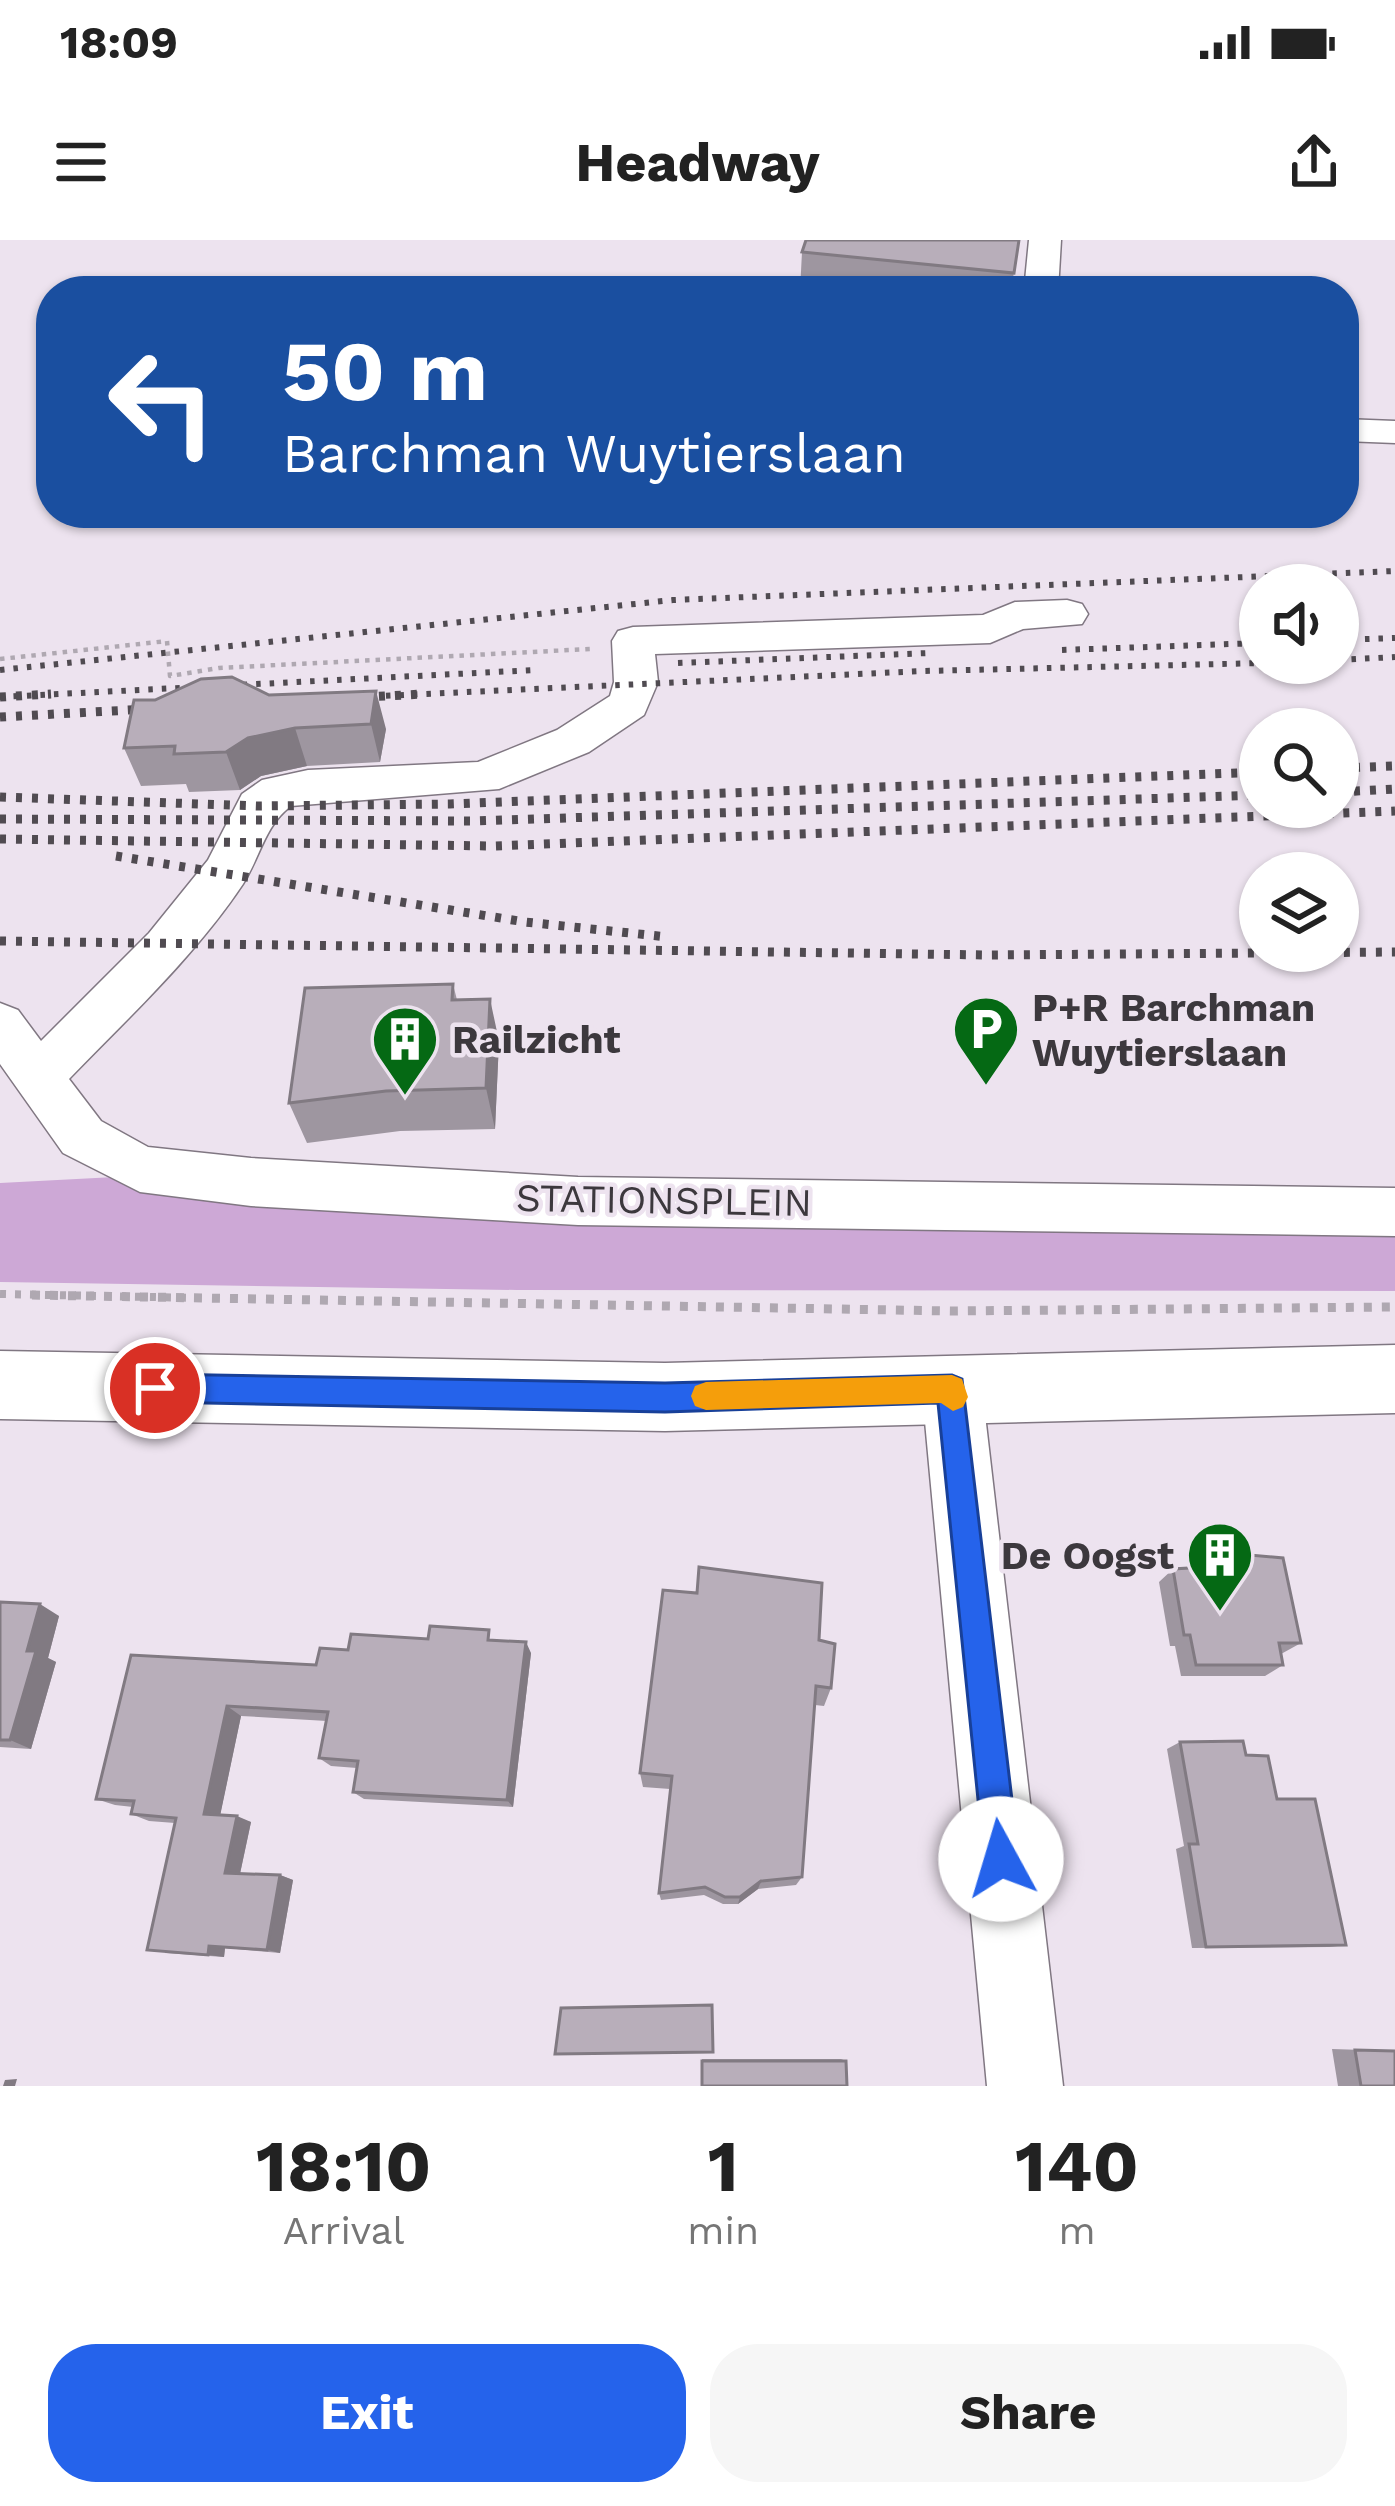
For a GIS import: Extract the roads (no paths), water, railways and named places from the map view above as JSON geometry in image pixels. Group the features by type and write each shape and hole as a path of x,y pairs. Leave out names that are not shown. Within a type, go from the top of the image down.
{"main road":[{"path":"0,1385 665,1397 1395,1379"}],"street":[{"path":"1042,276 1045,240"},
{"path":"1359,431 1395,432"},
{"path":"38,1077 166,947 226,871 258,806 278,792 308,786 483,778 573,741 629,704 636,682 633,641 990,629 1015,616 1067,614"},
{"name":"STATIONSPLEIN","path":"0,1024 82,1137 140,1168 251,1182 578,1201 1395,1212"},
{"path":"952,1389 1025,2086"}],"railway":[{"path":"0,670 673,600 1395,571"},
{"path":"1359,639 1395,638"},
{"path":"1062,650 1239,644"},
{"path":"678,663 930,653"},
{"path":"1359,659 1395,657"},
{"path":"415,694 924,671 1239,664"},
{"path":"51,694 0,697 535,670"},
{"path":"347,698 415,694"},
{"path":"359,697 415,694"},
{"path":"415,694 423,694"},
{"path":"0,717 167,708"},
{"path":"1359,767 1395,766"},
{"path":"0,797 258,806 450,804 1239,773"},
{"path":"1359,791 1395,789"},
{"path":"0,819 473,821 1239,796"},
{"path":"0,839 493,846 1395,811"},
{"path":"116,856 525,922 668,937"},
{"path":"0,941 988,955 1395,952"}],"place":[{"name":"P+R Barchman Wuytierslaan","path":"986,1088"},
{"name":"Railzicht","path":"405,1098"},
{"name":"De Oogst","path":"1220,1614"}]}
